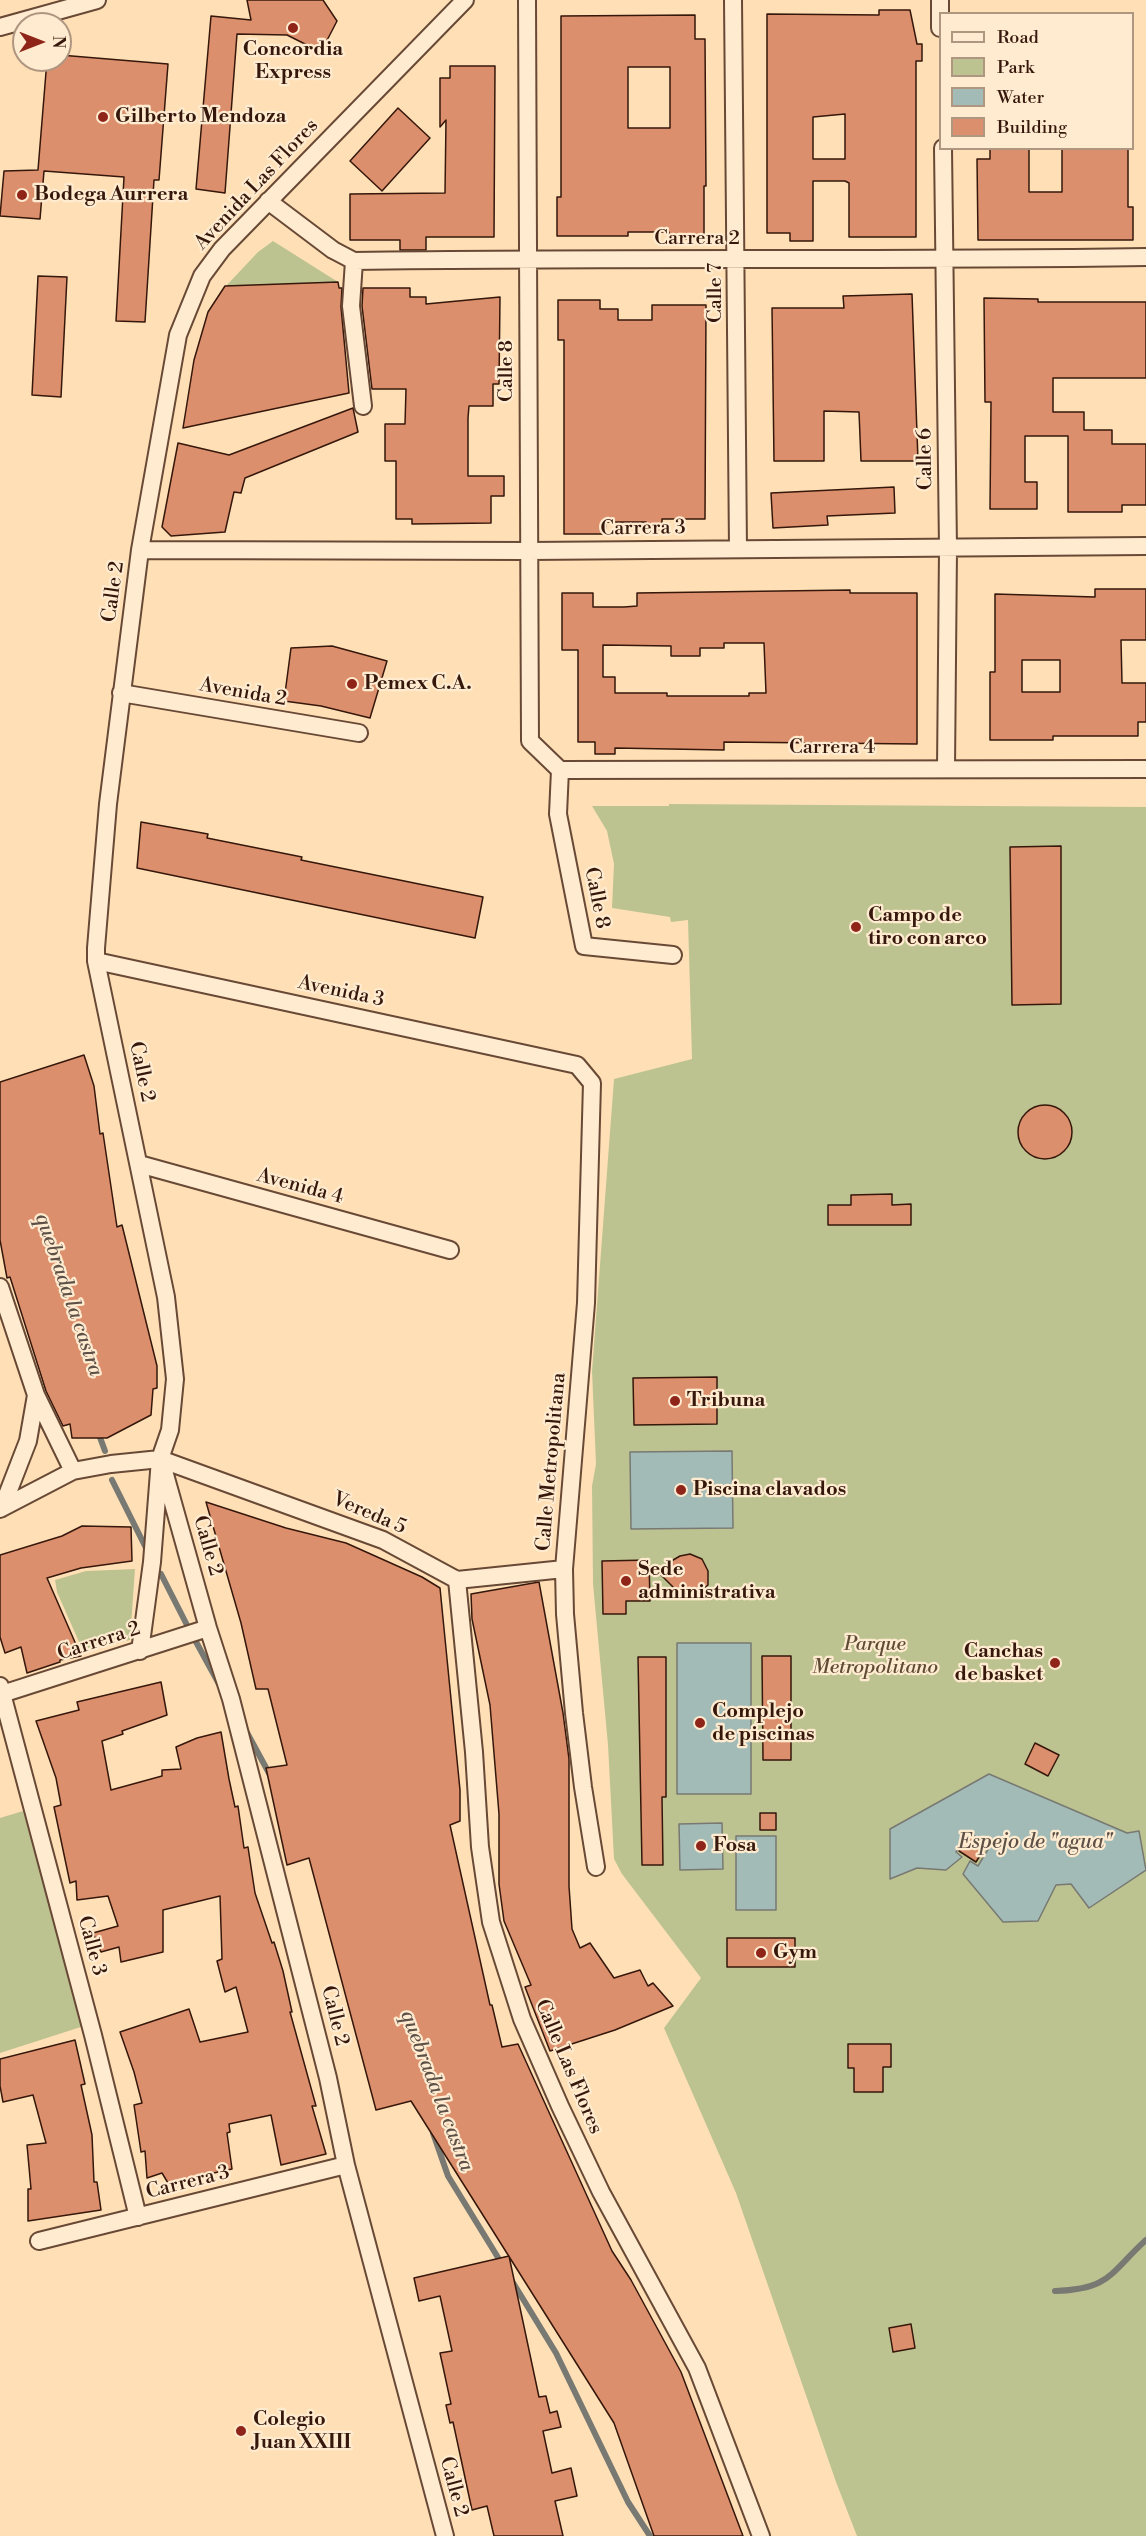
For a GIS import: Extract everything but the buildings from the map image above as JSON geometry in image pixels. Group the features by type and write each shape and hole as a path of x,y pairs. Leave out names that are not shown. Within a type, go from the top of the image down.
{"street":[{"path":"0,27 97,0"},
{"name":"Avenida Las Flores","path":"140,550 177,335 202,276 222,249 465,0"},
{"name":"Calle 8","path":"527,0 530,741 560,770 558,814 584,946 673,955"},
{"name":"Calle 7","path":"733,0 738,549"},
{"name":"Calle 6","path":"942,150 948,549 946,769"},
{"path":"268,201 333,250 354,261 351,306 363,406"},
{"name":"Carrera 2","path":"354,261 944,260 1146,256"},
{"name":"Carrera 3","path":"140,550 529,551 1146,546"},
{"name":"Calle 2","path":"140,550 108,804 96,961 166,1297 175,1379 170,1430 160,1459 208,1628 231,1699 328,2078 346,2165 445,2536"},
{"name":"Avenida 2","path":"121,693 358,733"},
{"name":"Carrera 4","path":"560,770 1146,769"},
{"name":"Avenida 3","path":"96,961 577,1065"},
{"name":"Calle Metropolitana","path":"577,1065 592,1083 593,1103 586,1303 564,1569 565,1614 583,1787 596,1867"},
{"name":"Avenida 4","path":"139,1164 450,1250"},
{"path":"0,1287 36,1395 73,1471"},
{"path":"1,1509 28,1441 36,1395"},
{"path":"1,1509 73,1471 160,1459 152,1562 140,1651"},
{"name":"Vereda 5","path":"160,1459 383,1540 456,1580"},
{"path":"456,1580 564,1569"},
{"name":"Calle Las Flores","path":"456,1580 471,1718 480,1847 491,1922 522,2019 555,2095 601,2192 697,2368 761,2536"},
{"name":"Carrera 2","path":"1,1690 140,1651 208,1628"},
{"name":"Calle 3","path":"1,1690 93,2035 138,2217"},
{"name":"Carrera 3","path":"39,2241 346,2165"}],"green space":[{"path":"273,241 338,282 226,286 258,252"},
{"name":"Parque Metropolitano","path":"669,804 1146,807 1146,2536 857,2536 836,2482 736,2193 664,2028 701,1978 622,1874 614,1859 608,1745 593,1584 592,1486 596,1464 592,1371 614,1079 692,1059 688,920 671,922 670,917 612,908 614,864 607,831 592,806 669,806"},
{"path":"135,1569 130,1640 83,1651 57,1592 55,1580 86,1571"},
{"path":"23,1811 84,2026 0,2053 0,1818"}],"water":[{"name":"Piscina clavados","path":"732,1451 733,1528 631,1529 630,1452"},
{"path":"677,1643 751,1643 751,1794 677,1794"},
{"name":"Espejo de \"agua\"","path":"989,1774 1127,1833 1139,1831 1146,1870 1089,1908 1071,1884 1056,1885 1038,1921 1003,1922 963,1874 970,1861 978,1866 990,1846 969,1832 956,1852 962,1857 946,1870 917,1868 890,1879 890,1829"},
{"name":"Fosa","path":"722,1823 723,1869 680,1870 679,1824"},
{"path":"736,1836 776,1836 776,1910 736,1910"}],"waterway":[{"name":"quebrada la castra","path":"98,1432 105,1451"},
{"name":"quebrada la castra","path":"112,1480 149,1554"},
{"name":"quebrada la castra","path":"161,1574 190,1631"},
{"name":"quebrada la castra","path":"195,1640 219,1684"},
{"name":"quebrada la castra","path":"245,1729 270,1775"},
{"name":"quebrada la castra","path":"433,2133 448,2176 502,2264"},
{"path":"1055,2291 1087,2287 1107,2278 1146,2240"},
{"name":"quebrada la castra","path":"512,2281 556,2353 628,2502 650,2536"}],"place":[{"name":"Concordia Express","path":"293,28"},
{"name":"Gilberto Mendoza","path":"103,117"},
{"name":"Bodega Aurrera","path":"22,195"},
{"name":"Pemex C.A.","path":"352,684"},
{"name":"Campo de tiro con arco","path":"856,927"},
{"name":"Tribuna","path":"675,1401"},
{"name":"Piscina clavados","path":"681,1490"},
{"name":"Sede administrativa","path":"626,1581"},
{"name":"Canchas de basket","path":"1055,1663"},
{"name":"Complejo de piscinas","path":"700,1723"},
{"name":"Fosa","path":"701,1846"},
{"name":"Gym","path":"761,1953"},
{"name":"Colegio Juan XXIII","path":"241,2431"}]}
